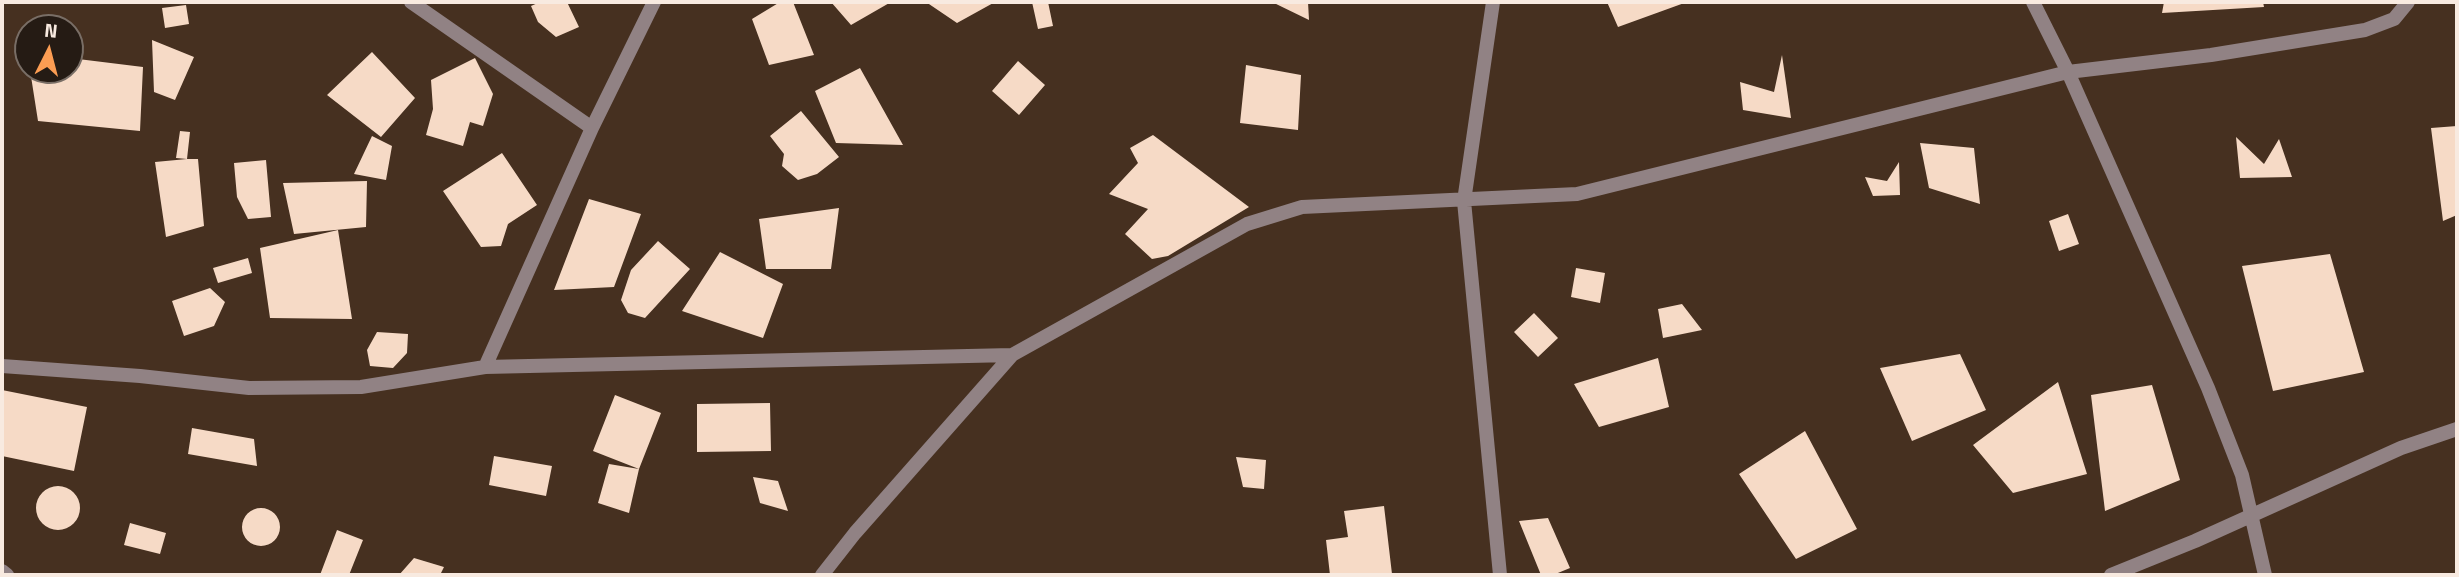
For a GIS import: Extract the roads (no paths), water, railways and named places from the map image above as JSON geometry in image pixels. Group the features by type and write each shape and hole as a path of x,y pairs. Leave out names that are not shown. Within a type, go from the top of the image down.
{"street":[{"path":"411,2 592,128"},
{"path":"485,367 592,128 654,2"},
{"path":"1493,2 1464,201 1500,575"},
{"path":"2034,2 2068,72 2208,388 2242,475 2265,575"},
{"path":"822,575 855,533 1012,355 1247,224 1303,207 1577,194 2068,72 2211,55 2365,30 2394,19 2408,2"},
{"path":"2,366 140,376 249,388 361,387 485,367 1012,355"},
{"path":"2111,575 2401,448 2457,429"},
{"path":"2,571 7,575"}]}
